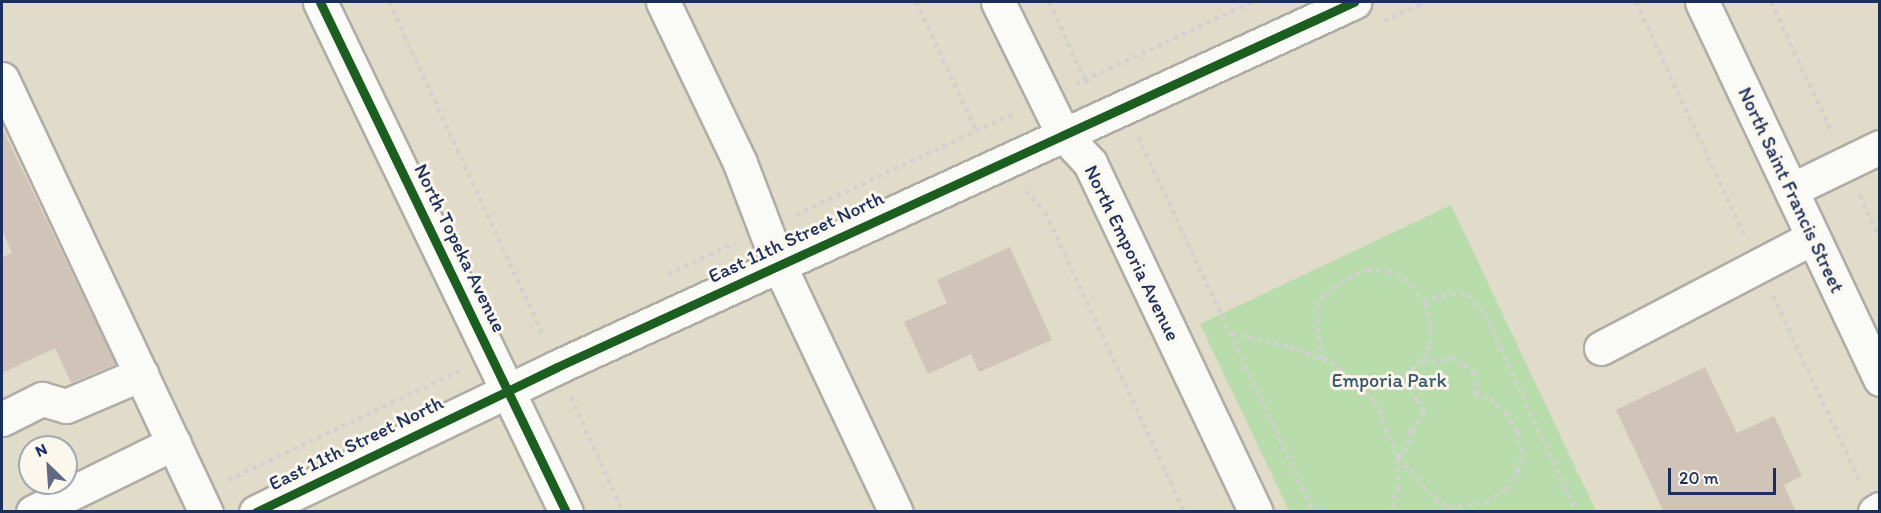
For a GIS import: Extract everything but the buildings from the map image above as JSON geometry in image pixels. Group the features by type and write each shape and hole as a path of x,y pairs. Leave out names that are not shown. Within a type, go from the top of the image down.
{"street":[{"name":"North Topeka Avenue","path":"320,2 493,356 566,512"},
{"path":"663,2 740,164 779,265 896,512"},
{"name":"North Emporia Avenue","path":"998,2 1064,134 1090,163 1256,512"},
{"name":"North Saint Francis Street","path":"1702,2 1880,379"},
{"name":"East 11th Street North","path":"256,512 508,389 1345,3"},
{"path":"2,79 202,502"},
{"path":"1791,190 1880,147"},
{"path":"1600,348 1813,237"},
{"path":"2,419 42,399 66,406 141,374"},
{"path":"33,512 174,443"},
{"path":"1875,512 1880,509"}],"path":[{"path":"389,2 623,512"},
{"path":"1049,2 1085,80 1137,135 1314,512"},
{"path":"658,279 1253,2"},
{"path":"1771,2 1880,238"},
{"path":"1321,359 1316,306 1326,294 1355,274 1368,270 1388,271 1404,278 1424,301 1430,326 1430,343 1424,358 1405,375 1362,388"},
{"path":"1424,301 1450,294 1468,296 1485,314 1576,512"},
{"path":"202,502 550,329"},
{"path":"1230,333 1331,362 1375,402 1398,458 1435,499 1449,508 1486,501 1506,490 1518,471 1522,453 1517,432 1507,414 1488,397 1476,395 1474,373 1453,358 1418,364"},
{"path":"1391,512 1398,486 1398,458 1407,448 1411,431 1425,412 1416,400 1412,369"}],"green space":[{"name":"Emporia Park","path":"1451,205 1596,511 1289,511 1200,324"}],"cycle path":[{"path":"320,2 566,512"},
{"path":"256,512 557,367 1354,2"}]}
